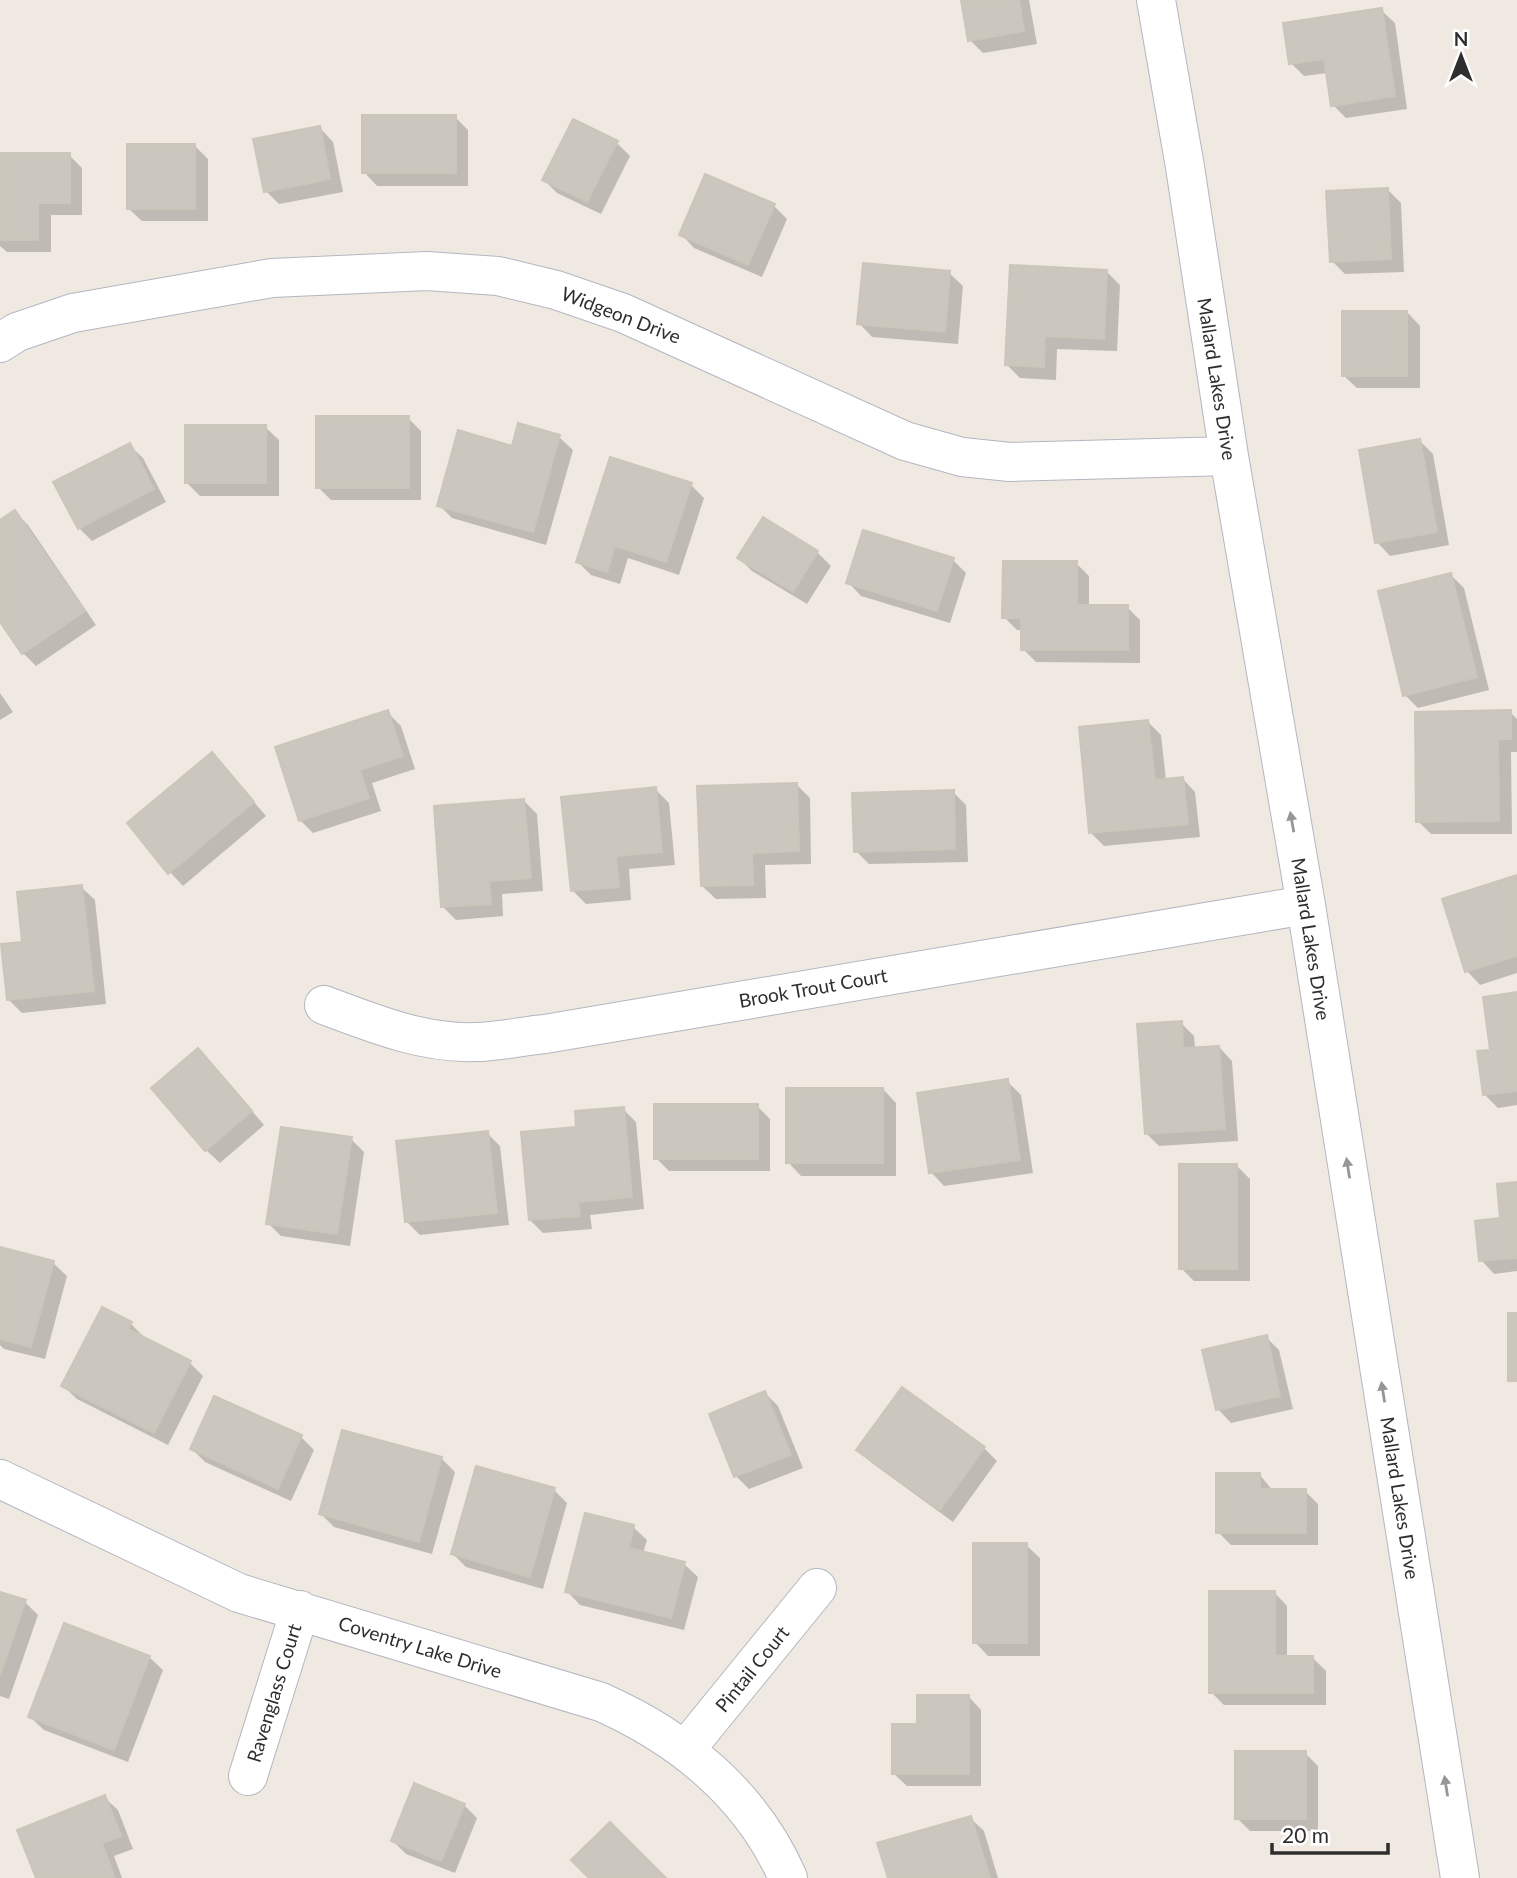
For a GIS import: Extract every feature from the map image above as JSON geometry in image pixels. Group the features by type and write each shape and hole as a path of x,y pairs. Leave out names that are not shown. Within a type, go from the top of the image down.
{"street":[{"name":"Mallard Lakes Drive","path":"1156,0 1185,167 1229,456 1306,905 1460,1878"},
{"name":"Widgeon Drive","path":"0,343 17,332 73,313 272,278 427,271 498,276 556,290 623,313 905,441 962,457 1010,462 1229,456"},
{"name":"Brook Trout Court","path":"324,1005 404,1033 439,1040 475,1042 545,1034 1306,905"},
{"name":"Coventry Lake Drive","path":"0,1479 239,1593 601,1702 636,1718 686,1749 713,1772 740,1801 764,1833 788,1878"},
{"name":"Pintail Court","path":"686,1749 817,1588"},
{"name":"Ravenglass Court","path":"248,1776 300,1611"}],"building":[{"path":"961,0 1019,0 1024,31 968,41"},
{"path":"1382,8 1395,96 1331,106 1324,59 1289,64 1283,23"},
{"path":"362,115 456,115 456,173 362,173"},
{"path":"573,119 618,141 587,202 542,180"},
{"path":"320,126 330,179 264,192 253,139"},
{"path":"127,144 195,144 195,209 127,209"},
{"path":"0,153 70,153 70,203 38,203 38,240 0,240"},
{"path":"705,174 775,204 748,265 679,235"},
{"path":"1388,188 1391,259 1330,262 1326,191"},
{"path":"863,263 950,271 945,332 857,324"},
{"path":"1010,265 1107,270 1104,339 1045,336 1044,367 1005,365"},
{"path":"1342,311 1407,311 1407,376 1342,376"},
{"path":"316,416 409,416 409,488 316,488"},
{"path":"518,423 560,435 533,532 437,506 458,430 512,446"},
{"path":"185,425 266,425 266,483 185,483"},
{"path":"1420,439 1437,532 1375,543 1359,450"},
{"path":"130,443 154,489 78,529 53,482"},
{"path":"610,457 692,483 666,562 615,546 607,572 576,562"},
{"path":"15,510 85,611 22,654 0,622 0,520"},
{"path":"763,517 818,551 793,592 737,558"},
{"path":"863,530 954,558 937,611 846,583"},
{"path":"1003,561 1077,561 1077,605 1128,605 1128,650 1021,650 1021,618 1002,618"},
{"path":"1451,573 1477,677 1403,696 1378,591"},
{"path":"388,710 403,756 360,770 369,798 299,821 275,747"},
{"path":"1511,710 1511,739 1498,739 1499,821 1416,822 1415,712"},
{"path":"1148,720 1155,780 1183,777 1188,824 1089,833 1079,727"},
{"path":"212,752 254,802 168,874 127,823"},
{"path":"797,783 799,851 752,853 753,885 701,886 697,786"},
{"path":"656,787 662,852 616,856 619,887 571,891 561,797"},
{"path":"954,790 955,849 854,852 852,793"},
{"path":"524,799 531,878 489,881 491,904 441,907 434,806"},
{"path":"1517,875 1517,956 1465,972 1442,899"},
{"path":"82,885 94,991 7,1000 1,944 22,942 17,892"},
{"path":"1517,992 1517,1091 1483,1095 1477,1051 1490,1050 1483,997"},
{"path":"1182,1021 1183,1048 1219,1046 1225,1129 1145,1134 1137,1024"},
{"path":"198,1048 252,1111 205,1151 151,1088"},
{"path":"1008,1079 1020,1160 929,1173 917,1093"},
{"path":"786,1088 883,1088 883,1163 786,1163"},
{"path":"654,1104 758,1104 758,1159 654,1159"},
{"path":"624,1107 632,1197 578,1202 580,1216 529,1220 521,1132 576,1127 575,1111"},
{"path":"281,1127 352,1137 337,1234 266,1224"},
{"path":"488,1131 497,1213 405,1222 396,1141"},
{"path":"1179,1164 1237,1164 1237,1269 1179,1269"},
{"path":"1517,1182 1517,1258 1479,1261 1475,1221 1500,1218 1497,1184"},
{"path":"0,1247 54,1261 31,1347 0,1339"},
{"path":"102,1307 132,1322 128,1329 191,1361 154,1433 61,1386"},
{"path":"1508,1313 1517,1313 1517,1381 1508,1381"},
{"path":"1267,1335 1280,1396 1216,1410 1202,1350"},
{"path":"902,1387 985,1447 940,1510 856,1450"},
{"path":"765,1391 791,1455 734,1477 709,1414"},
{"path":"214,1396 302,1435 278,1489 190,1449"},
{"path":"342,1430 442,1457 419,1542 319,1514"},
{"path":"476,1466 555,1488 530,1577 451,1554"},
{"path":"1216,1473 1260,1473 1260,1489 1306,1489 1306,1533 1216,1533"},
{"path":"585,1513 634,1525 629,1548 685,1562 671,1618 565,1592"},
{"path":"973,1543 1027,1543 1027,1643 973,1643"},
{"path":"1209,1591 1275,1591 1275,1656 1313,1656 1313,1693 1209,1693"},
{"path":"0,1592 26,1600 0,1675"},
{"path":"64,1623 150,1656 114,1750 28,1717"},
{"path":"917,1695 969,1695 969,1774 892,1774 892,1724 917,1724"},
{"path":"1235,1751 1306,1751 1306,1819 1235,1819"},
{"path":"414,1783 465,1804 441,1861 391,1841"},
{"path":"105,1795 121,1836 102,1843 115,1878 36,1878 17,1830"},
{"path":"971,1816 990,1878 888,1878 877,1843"},
{"path":"610,1822 666,1878 589,1878 571,1860"}]}
